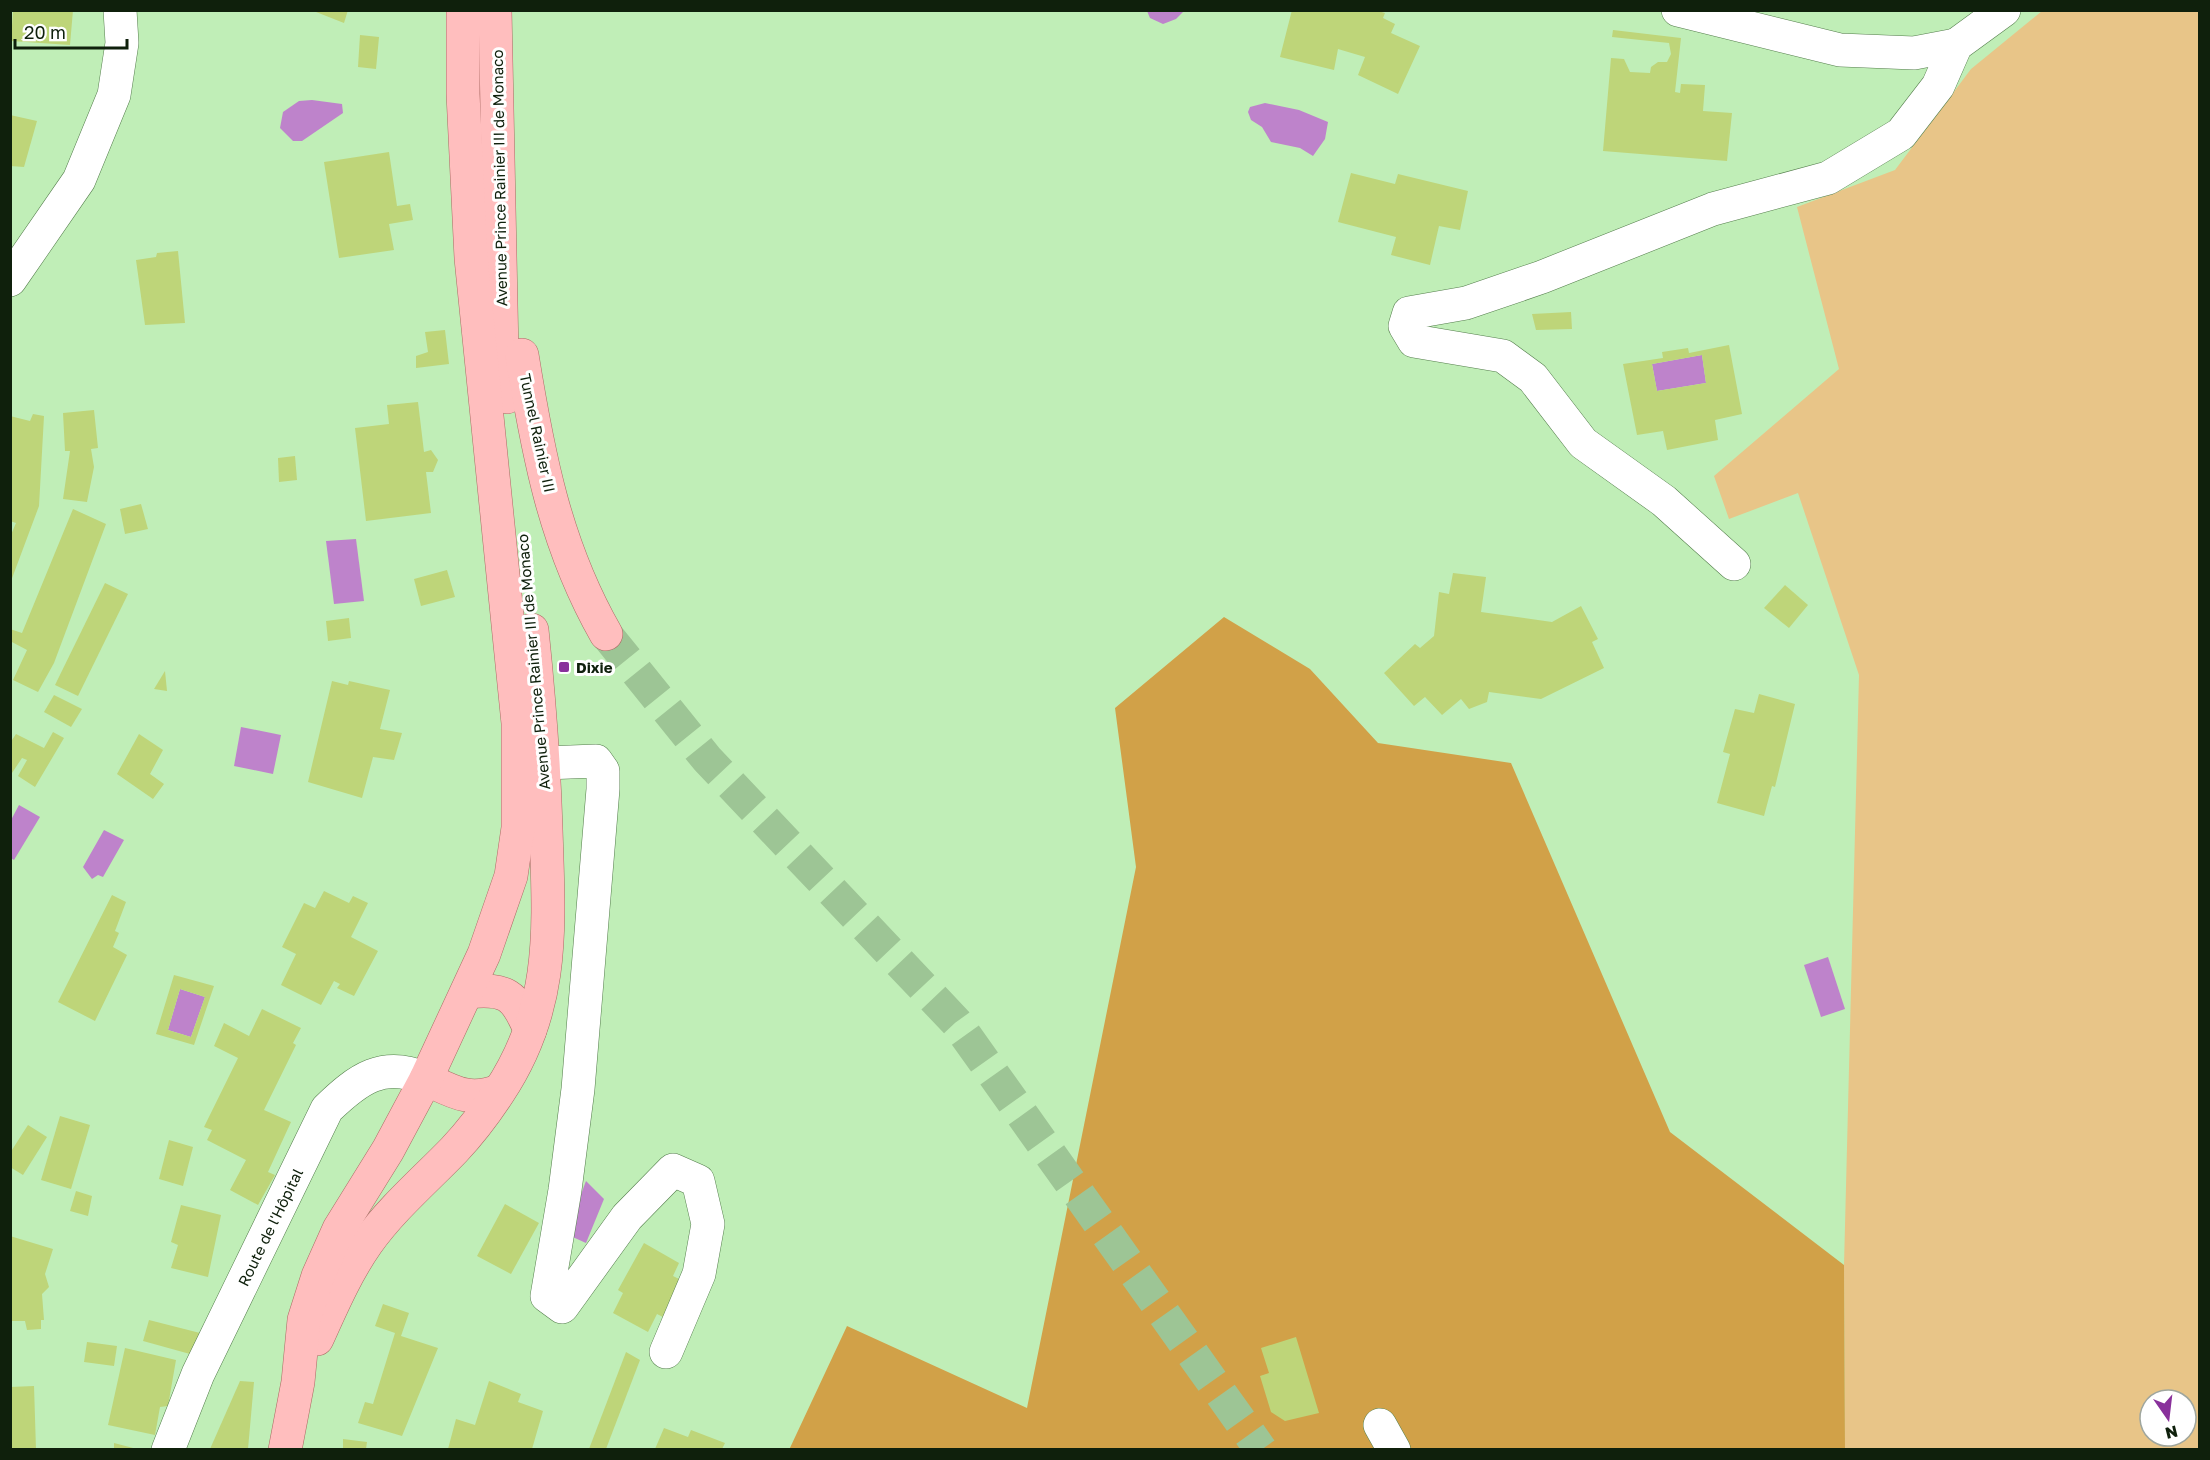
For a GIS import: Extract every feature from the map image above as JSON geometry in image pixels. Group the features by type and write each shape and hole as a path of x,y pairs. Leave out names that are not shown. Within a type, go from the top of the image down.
{"main road":[{"name":"Avenue Prince Rainier III de Monaco","path":"285,1449 298,1382 304,1320 318,1276 339,1229 388,1150 426,1079 467,992 498,920 511,876 518,828 519,766 510,626 471,258 463,94 463,10"},
{"name":"Avenue Prince Rainier III de Monaco","path":"298,1382 342,1283 368,1242 397,1207 456,1148 499,1091 530,1030 546,978 549,931 545,763 502,354 502,259 495,10"},
{"name":"Tunnel Rainier III","path":"502,259 522,351 537,448 557,523 583,593 606,634"},
{"path":"467,992 494,990 505,993 516,1001 530,1030"},
{"path":"426,1079 462,1096 471,1097 499,1091"}],"street":[{"path":"10,280 79,180 114,95 122,43 120,10"},
{"path":"1678,10 1840,50 1914,52 1956,45 2004,10"},
{"path":"1734,564 1664,501 1583,443 1533,378 1503,356 1414,341 1404,326 1409,313 1466,303 1542,277 1713,209 1828,178 1901,134 1938,86 1956,45"},
{"path":"545,763 596,761 603,771 578,1089 565,1190 547,1296 562,1307 627,1217 673,1170 698,1181 708,1224 699,1274 666,1352"},
{"name":"Route de l'Hôpital","path":"168,1449 198,1374 327,1109 349,1088 373,1074 397,1069 426,1079"}],"shaded area":[{"path":"1147,10 1184,11 1176,19 1163,24 1150,18"},
{"path":"2042,11 2199,11 2199,1449 1845,1449 1844,1265 1859,675 1798,493 1729,519 1714,476 1839,369 1797,207 1895,170 1971,69"},
{"path":"312,100 342,104 343,113 302,141 293,141 280,128 283,112 299,101"},
{"path":"1265,103 1299,110 1328,122 1325,139 1313,156 1300,148 1271,142 1262,127 1251,120 1248,112 1250,107"},
{"path":"1702,355 1706,383 1657,391 1652,364"},
{"path":"356,539 364,601 334,604 326,541"},
{"path":"1224,617 1310,669 1378,743 1511,763 1670,1132 1844,1265 1845,1449 789,1450 847,1326 1027,1408 1136,867 1115,708"},
{"path":"241,727 281,735 273,774 234,766"},
{"path":"19,805 40,817 14,860 11,858 11,820"},
{"path":"104,830 124,840 103,877 98,875 92,879 83,867"},
{"path":"1828,957 1845,1009 1821,1017 1804,965"},
{"path":"180,989 205,997 191,1037 168,1030"},
{"path":"586,1181 604,1199 586,1243 566,1234"}],"building":[{"path":"13,10 73,10 70,45 11,41"},
{"path":"311,10 348,10 344,23"},
{"path":"1292,10 1375,10 1385,13 1383,18 1395,24 1391,33 1420,46 1398,94 1358,75 1365,57 1338,49 1334,70 1280,57"},
{"path":"1613,30 1681,38 1675,92 1680,93 1681,84 1705,85 1703,111 1732,113 1727,161 1603,151 1611,58 1624,59 1630,72 1650,73 1651,67 1658,62 1667,62 1671,54 1669,43 1612,37"},
{"path":"360,35 379,37 376,69 358,67"},
{"path":"10,115 37,121 24,167 10,166"},
{"path":"389,152 397,206 410,204 413,220 389,224 394,250 339,258 324,162"},
{"path":"1351,173 1395,184 1398,174 1468,191 1460,230 1439,226 1430,265 1391,255 1396,237 1338,222"},
{"path":"178,251 185,323 145,325 136,260 156,257 157,253"},
{"path":"1571,312 1572,329 1536,330 1532,314"},
{"path":"445,330 449,364 416,368 416,356 428,352 425,332"},
{"path":"1729,345 1742,414 1715,420 1718,440 1667,450 1663,431 1637,435 1623,364 1663,358 1662,352 1688,348 1689,353","holes":["1702,355 1706,383 1657,391 1652,364"]},
{"path":"418,402 424,452 431,450 438,460 433,472 426,472 431,513 366,521 355,428 389,424 387,405"},
{"path":"94,410 98,448 91,449 94,467 87,502 63,499 70,451 65,451 63,413"},
{"path":"33,414 44,416 39,506 11,581 10,537 16,523 10,521 10,416 30,421"},
{"path":"295,456 297,480 279,482 278,458"},
{"path":"141,504 148,529 125,534 120,509"},
{"path":"73,509 106,524 54,663 38,692 13,680 27,650 10,641 10,629 22,633"},
{"path":"447,570 455,597 421,606 414,579"},
{"path":"1453,573 1486,577 1481,612 1552,622 1581,606 1598,639 1592,642 1604,668 1541,699 1489,692 1487,702 1469,709 1461,699 1442,715 1425,697 1414,706 1384,673 1415,644 1420,648 1434,636 1439,592 1449,594"},
{"path":"105,583 128,594 78,696 55,685"},
{"path":"1785,585 1808,605 1789,628 1764,608"},
{"path":"349,618 351,638 328,641 326,621"},
{"path":"165,671 167,691 154,689"},
{"path":"332,681 348,685 349,681 390,690 380,729 402,733 394,760 373,757 362,798 308,782"},
{"path":"1759,694 1795,704 1775,787 1772,786 1764,816 1717,803 1730,754 1723,752 1735,709 1754,713"},
{"path":"54,695 82,709 71,727 44,712"},
{"path":"53,732 64,738 35,787 18,776 27,760 22,758 10,776 10,743 16,734 44,748"},
{"path":"139,734 163,750 150,774 164,784 153,799 117,774"},
{"path":"324,891 349,903 353,896 368,903 351,937 378,951 354,996 337,988 340,984 334,981 321,1005 281,985 296,954 282,947 304,903 315,908"},
{"path":"112,895 126,902 115,931 119,933 113,947 127,955 95,1021 58,1002"},
{"path":"174,975 214,986 194,1045 156,1034","holes":["180,989 205,997 191,1037 168,1030"]},
{"path":"262,1009 301,1028 293,1043 296,1045 264,1110 291,1122 268,1172 275,1175 258,1205 230,1190 246,1160 207,1140 212,1130 204,1127 238,1058 214,1046 224,1023 249,1036"},
{"path":"60,1116 90,1125 71,1189 41,1180"},
{"path":"28,1125 47,1137 23,1175 10,1167 10,1153"},
{"path":"169,1140 193,1147 183,1186 159,1179"},
{"path":"76,1191 92,1196 88,1216 70,1211"},
{"path":"505,1204 539,1223 511,1274 477,1256"},
{"path":"181,1205 221,1215 208,1277 171,1268 178,1245 171,1242"},
{"path":"10,1236 53,1249 45,1274 49,1287 42,1294 44,1320 41,1320 41,1329 27,1330 25,1321 10,1321"},
{"path":"644,1243 679,1263 673,1276 685,1282 663,1317 657,1314 648,1332 613,1313 623,1293 618,1290"},
{"path":"383,1304 409,1313 401,1336 438,1348 402,1436 358,1423 365,1402 373,1404 395,1333 375,1326"},
{"path":"149,1320 200,1333 190,1354 143,1341"},
{"path":"1296,1337 1319,1413 1285,1421 1271,1412 1260,1376 1269,1373 1261,1348"},
{"path":"87,1342 117,1346 114,1366 84,1362"},
{"path":"125,1348 176,1360 168,1406 160,1407 155,1435 108,1425"},
{"path":"626,1352 640,1360 606,1449 589,1449"},
{"path":"240,1381 254,1382 248,1449 210,1449"},
{"path":"489,1381 521,1394 518,1402 543,1411 532,1449 448,1449 456,1419 475,1425"},
{"path":"34,1386 36,1449 10,1449 10,1387"},
{"path":"664,1428 688,1437 691,1430 725,1443 722,1449 655,1449"},
{"path":"343,1439 367,1442 366,1449 343,1449"},
{"path":"114,1443 137,1449 114,1449"}],"tunnel":[{"path":"606,634 707,759 956,1022 1261,1450"}],"place":[{"name":"Dixie","path":"564,667"}]}
